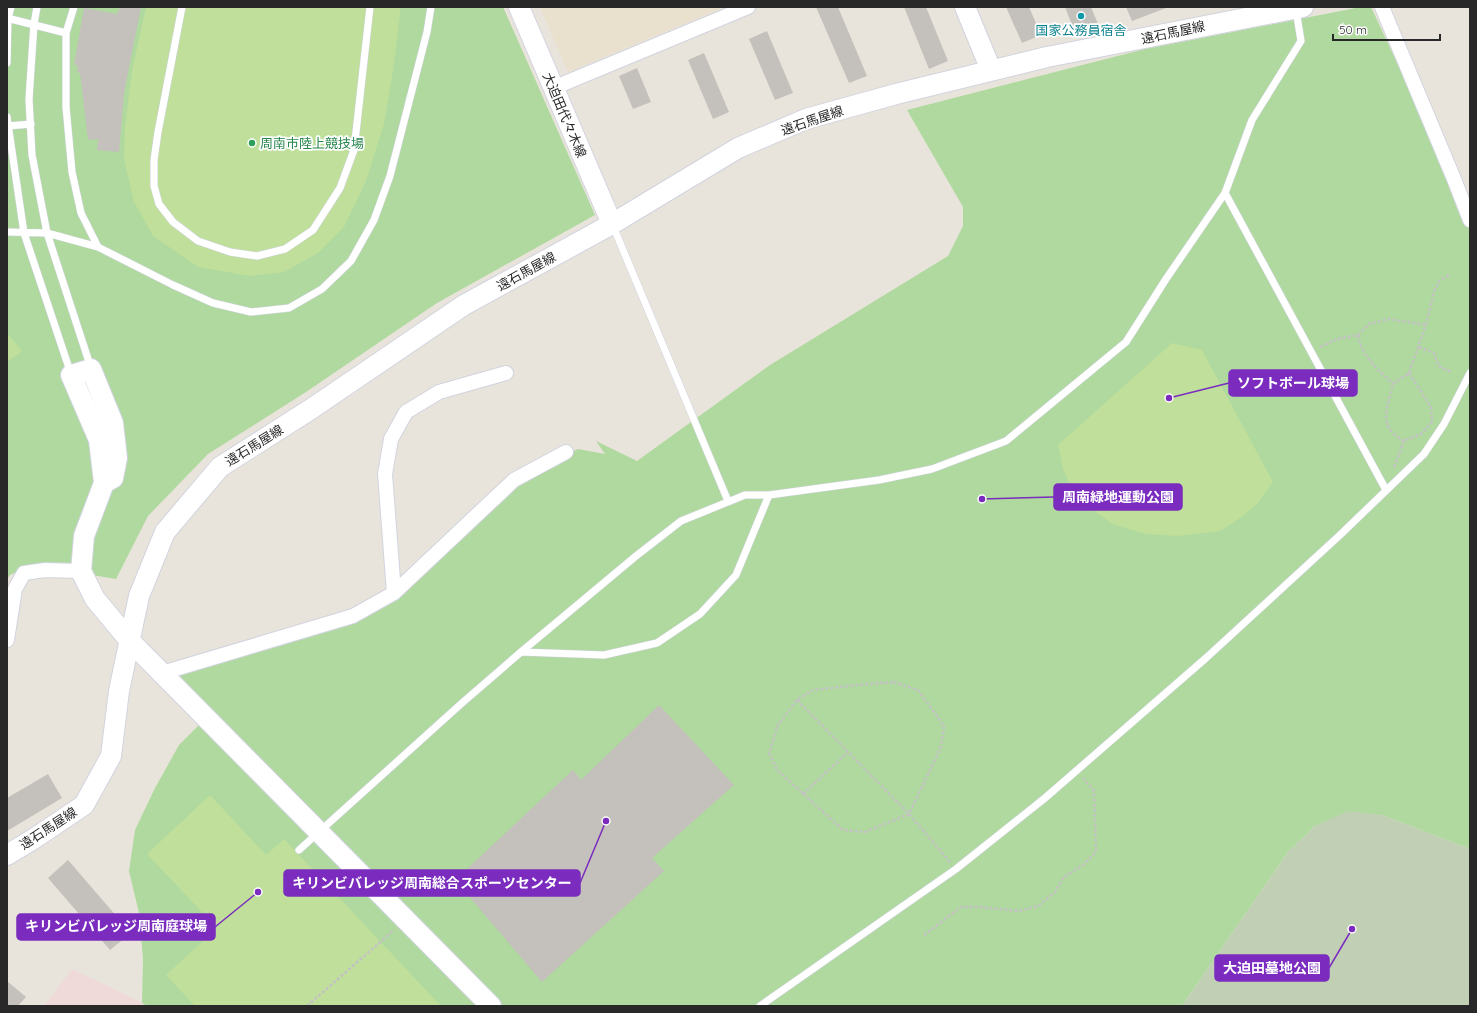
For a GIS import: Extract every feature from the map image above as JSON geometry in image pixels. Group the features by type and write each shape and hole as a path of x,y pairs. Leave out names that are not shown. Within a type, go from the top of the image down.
{"street":[{"name":"大迫田代々木線","path":"519,7 612,224"},
{"path":"553,88 748,7"},
{"path":"965,7 991,70"},
{"name":"遠石馬屋線","path":"7,855 84,805 111,756 119,690 139,596 165,532 220,466 311,409 464,306 612,224 738,148 806,119 896,94 1047,57 1298,7"},
{"path":"1382,7 1470,220"},
{"path":"104,483 113,478 117,458 112,422 91,369 72,375 99,440 104,483 84,536 81,571 95,599 130,641 491,1006"},
{"path":"394,593 385,474 391,439 406,412 439,392 506,373"},
{"path":"162,673 353,616 394,593 514,480 566,452"},
{"path":"7,640 15,589 24,574 45,570 81,571"}],"lane":[{"path":"7,63 8,18 11,7"},
{"path":"37,7 34,24 29,99 32,155 47,233 91,369"},
{"path":"74,7 66,33 66,106 72,172 81,213 98,247"},
{"path":"182,7 154,160 154,186 159,204 173,222 198,240 230,252 257,256 285,249 313,230 340,188 354,150 370,7"},
{"path":"7,232 47,233 98,247 173,285 213,303 251,312 289,308 322,289 351,261 374,220 390,176 426,32 430,7"},
{"path":"299,850 462,703 521,652 636,556 682,521 745,495 769,495 879,480 932,469 1006,441 1126,342 1166,279 1225,193 1252,120 1301,41 1298,7"},
{"path":"8,18 66,33"},
{"path":"7,117 24,233 72,375"},
{"path":"8,126 31,124"},
{"path":"1225,193 1386,490"},
{"path":"612,224 728,501"},
{"path":"760,1006 956,869 1076,770 1206,658 1424,454 1444,424 1470,373"},
{"path":"521,652 604,656 657,643 700,614 736,575 769,495"}],"path":[{"path":"1410,373 1431,407 1432,422 1421,434 1404,441 1397,437 1389,427 1385,415 1393,384 1410,373 1426,325 1434,292 1439,281 1449,275"},
{"path":"1311,352 1337,339 1358,335 1369,324 1388,319 1426,325"},
{"path":"1358,335 1359,341 1370,360 1393,384"},
{"path":"1419,347 1434,353 1439,366 1451,372"},
{"path":"894,682 918,690 944,726 941,747 909,814 865,832 843,830 777,770 768,752 778,726 797,700 813,690 867,684 894,682"},
{"path":"797,700 909,814 956,869"},
{"path":"803,794 848,752"},
{"path":"924,935 961,907 980,907 1019,911 1038,906 1055,892 1064,877 1083,865 1096,852 1094,791 1076,770"},
{"path":"307,1006 405,920"}],"shaded area":[{"path":"540,7 725,7 568,72"},
{"path":"72,969 142,1003 147,1006 44,1006"}],"green space":[{"path":"7,7 503,7 595,215 437,303 306,392 208,454 148,516 116,579 33,565 10,575 7,579"},
{"name":"周南市陸上競技場","path":"146,7 400,7 393,71 384,124 366,181 344,227 318,253 284,272 250,276 198,267 153,236 134,202 124,159 125,127 132,71"},
{"path":"1361,7 1371,7 1459,195 1470,223 1470,849 1382,815 1315,826 1288,852 1182,1006 147,1006 142,1003 143,959 139,913 129,871 135,830 155,788 179,745 208,716 163,674 386,598 515,477 578,449 605,454 596,441 637,461 770,365 948,256 963,226 963,207 907,110 1145,49"},
{"path":"7,333 22,351 7,362"},
{"path":"1172,343 1202,350 1273,482 1257,504 1243,516 1220,531 1178,536 1145,534 1113,524 1087,506 1071,488 1063,469 1058,445"},
{"path":"210,795 266,855 284,839 441,1006 195,1006 166,975 217,928 147,854"},
{"path":"1348,811 1382,815 1470,849 1470,1006 1182,1006 1288,852 1315,826"}],"building":[{"path":"120,7 141,7 124,93 119,152 97,150 98,139 88,140 80,73 77,72 78,65 74,65 84,8 117,14"},
{"path":"816,7 838,7 867,76 849,83"},
{"path":"904,7 926,7 948,61 929,69"},
{"path":"1006,7 1029,7 1041,35 1022,43"},
{"name":"国家公務員宿舎","path":"1065,7 1091,7 1098,24 1075,33"},
{"path":"1126,7 1166,7 1166,8 1132,21"},
{"path":"767,31 793,93 775,100 749,39"},
{"path":"704,53 729,112 713,119 688,60"},
{"path":"637,68 651,102 633,109 619,76"},
{"path":"659,705 734,785 652,858 664,871 542,982 455,880 573,770 581,780"},
{"path":"48,774 62,798 7,831 7,798"},
{"path":"68,860 131,933 110,950 48,878"},
{"path":"7,981 26,997 18,1006 7,1006"}],"place":[{"name":"国家公務員宿舎","path":"1081,16"},
{"name":"周南市陸上競技場","path":"252,143"},
{"name":"ソフトボール球場","path":"1169,398"},
{"name":"周南緑地運動公園","path":"982,499"},
{"name":"キリンビバレッジ周南総合スポーツセンター","path":"606,821"},
{"name":"キリンビバレッジ周南庭球場","path":"258,892"},
{"name":"大迫田墓地公園","path":"1352,929"}]}
